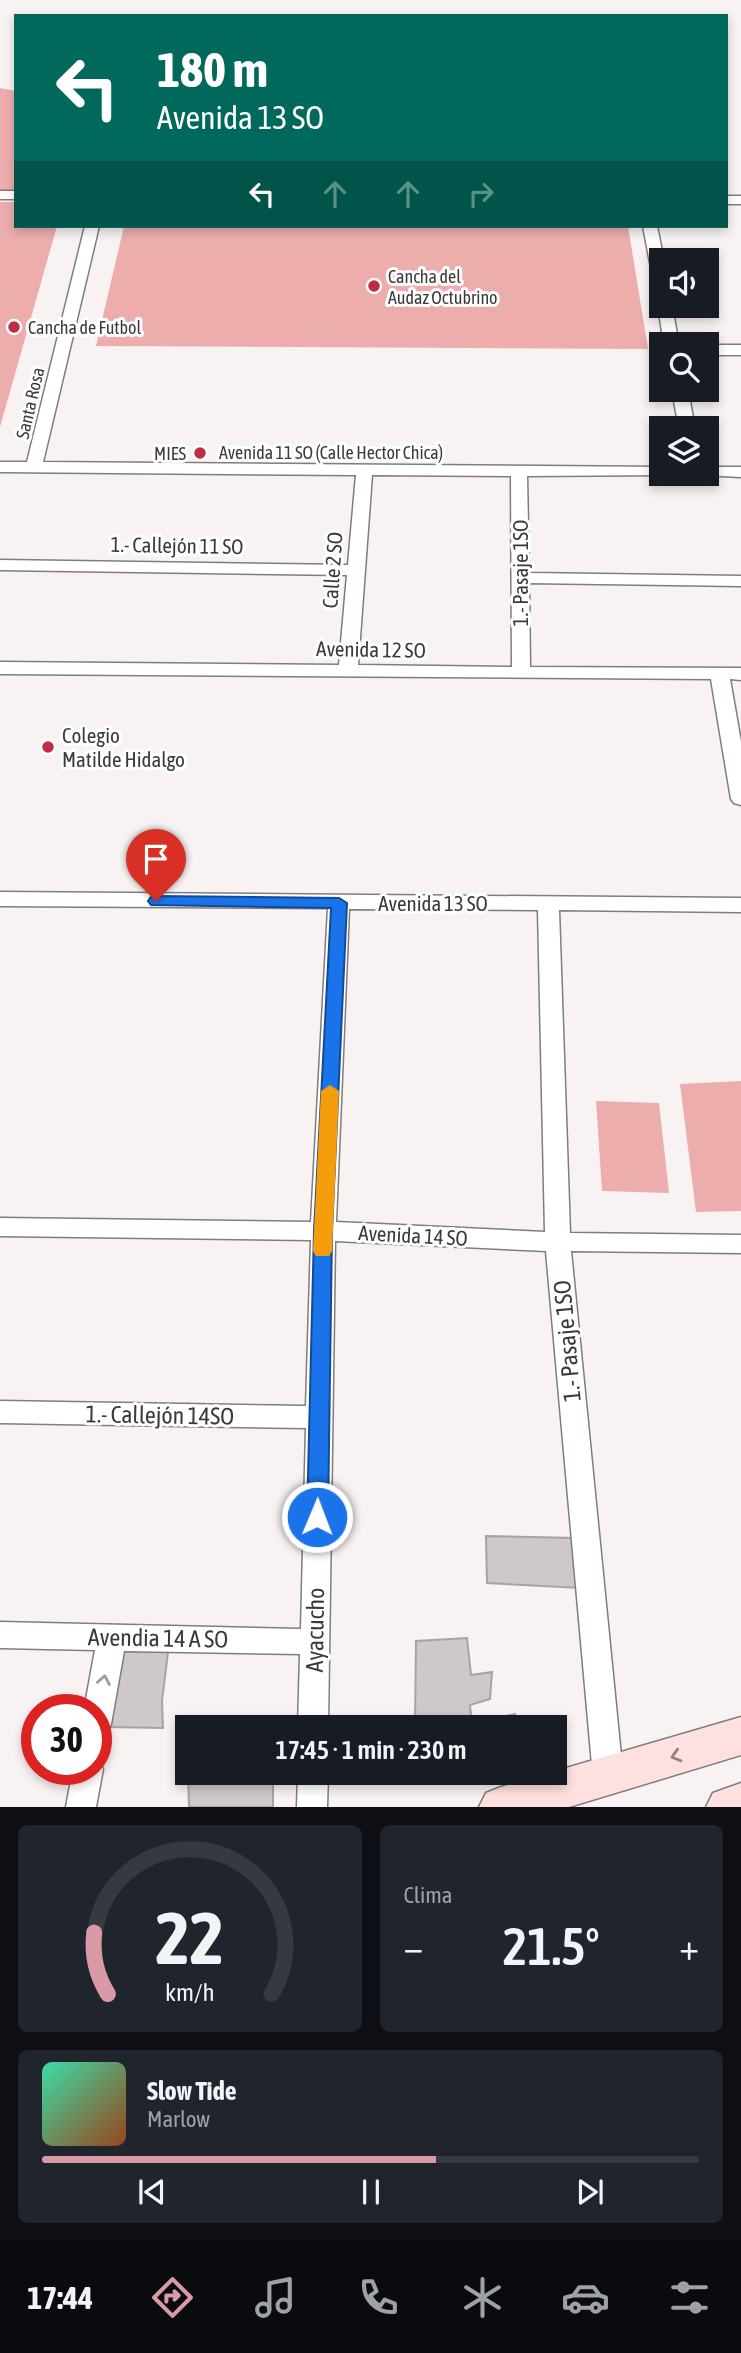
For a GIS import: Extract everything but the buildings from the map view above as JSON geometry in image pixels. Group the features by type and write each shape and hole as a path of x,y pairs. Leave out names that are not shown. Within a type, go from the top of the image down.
{"main road":[{"path":"501,1807 741,1736"},
{"path":"728,1807 741,1804"}],"street":[{"name":"Santa Rosa","path":"34,467 92,228"},
{"path":"650,228 654,248"},
{"path":"719,349 741,349"},
{"name":"Avenida 11 SO (Calle Hector Chica)","path":"2,467 364,472 649,472"},
{"path":"0,486 2,467"},
{"name":"Calle 2 SO","path":"348,671 354,570 364,472"},
{"name":"1.- Pasaje 1SO","path":"519,472 521,674"},
{"path":"719,473 740,476"},
{"name":"1.- Callejón 11 SO","path":"0,565 354,570"},
{"path":"520,578 741,581"},
{"name":"Avenida 12 SO","path":"0,668 741,674"},
{"path":"720,675 741,799"},
{"name":"Avenida 13 SO","path":"0,900 741,905"},
{"name":"Ayacucho","path":"313,1715 323,1231 339,903"},
{"name":"1.- Pasaje 1SO","path":"548,904 558,1242 608,1776"},
{"name":"Avenida 14 SO","path":"0,1227 323,1231 558,1242 741,1244"},
{"name":"1.- Callejón 14SO","path":"0,1412 319,1418"},
{"name":"Avendia 14 A SO","path":"0,1634 315,1642"},
{"path":"102,1694 112,1637"},
{"path":"81,1807 85,1785"},
{"path":"312,1807 313,1785"}],"shaded area":[{"path":"0,88 14,91 14,191 0,191"},
{"name":"Cancha de Futbol","path":"0,202 14,202 14,228 56,228 0,427"},
{"name":"Cancha del Audaz Octubrino","path":"124,228 628,228 648,349 96,346"},
{"path":"741,1081 741,1211 696,1212 680,1084"},
{"path":"596,1101 659,1103 669,1193 602,1191"}],"slow traffic":[{"path":"323,1251 330,1091"}],"place":[{"name":"Cancha del Audaz Octubrino","path":"374,286"},
{"name":"Cancha de Futbol","path":"14,327"},
{"name":"MIES","path":"200,453"},
{"name":"Colegio Matilde Hidalgo","path":"48,747"}],"route":[{"path":"156,901 339,903 323,1231 317,1517"}]}
